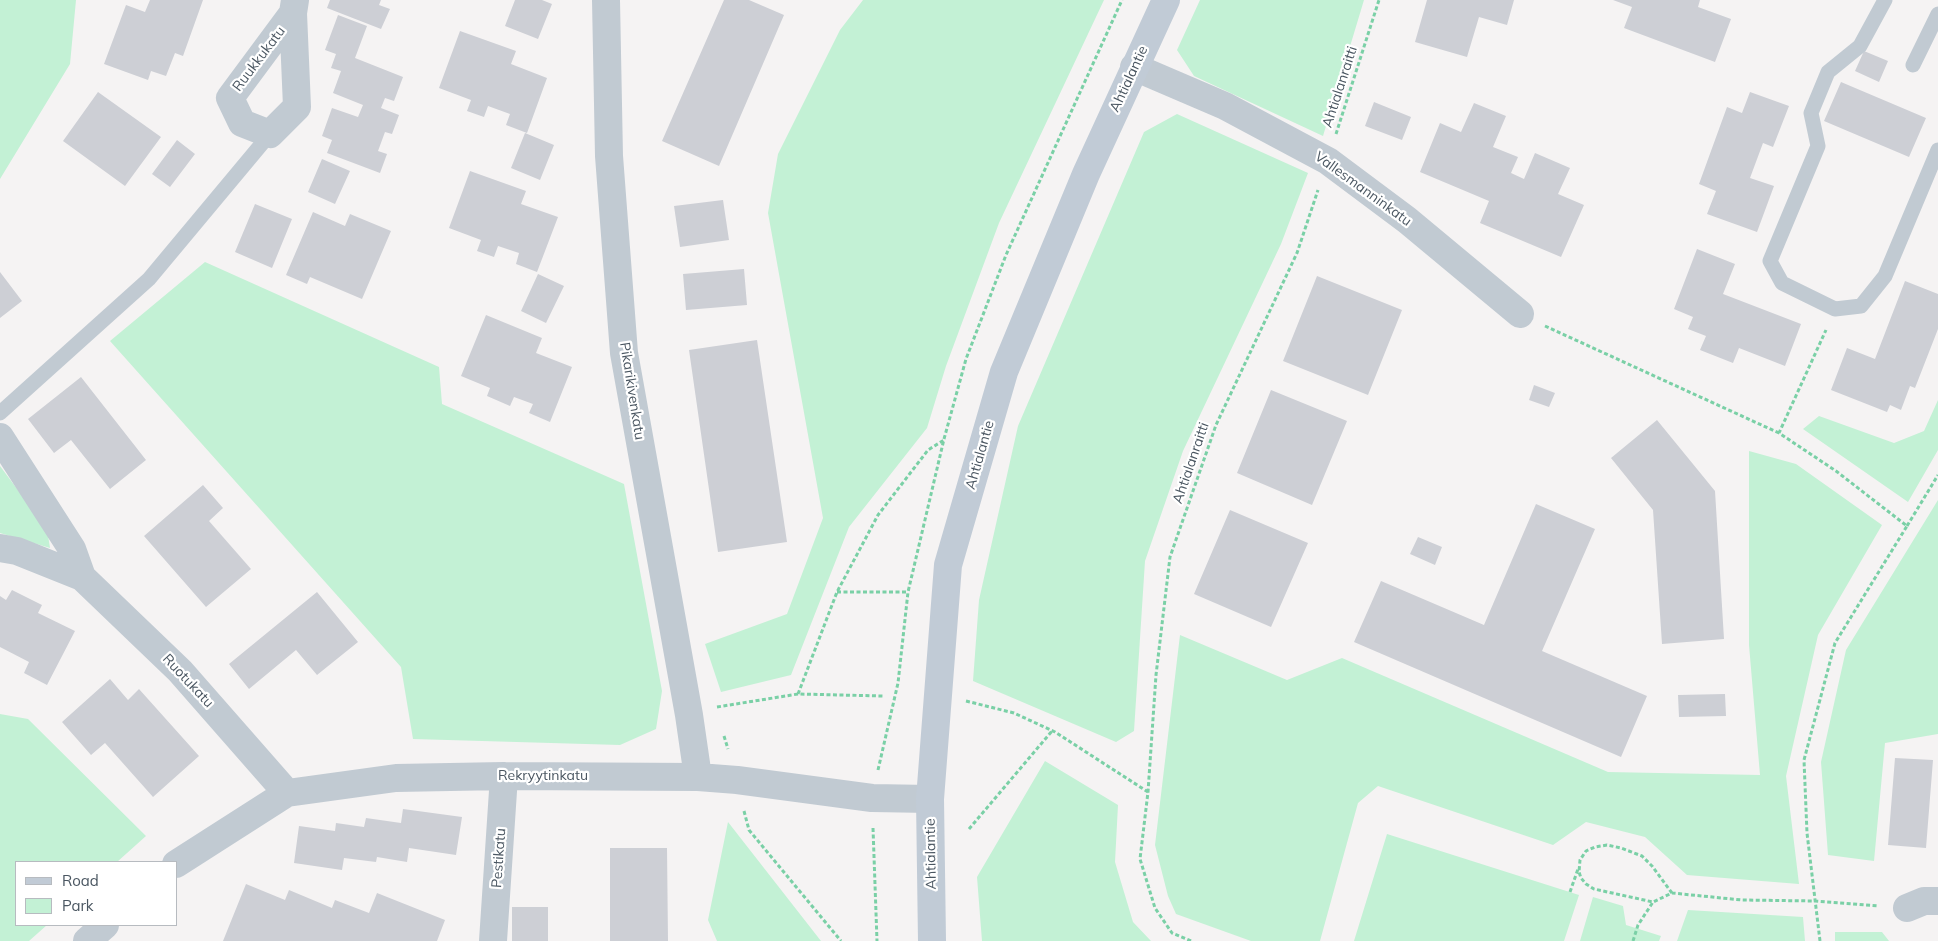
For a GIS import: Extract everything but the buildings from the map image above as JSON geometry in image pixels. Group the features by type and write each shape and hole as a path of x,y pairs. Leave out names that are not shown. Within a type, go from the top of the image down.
{"main road":[{"name":"Ahtialantie","path":"932,941 930,799 948,564 1004,372 1086,174 1134,66 1166,0"}],"street":[{"name":"Pikarikivenkatu","path":"606,0 609,156 624,353 698,777"},
{"name":"Ruukkukatu","path":"294,7 297,107 270,134 242,124 230,98 294,7"},
{"name":"Vallesmanninkatu","path":"1134,66 1225,106 1328,161 1407,220 1520,314"},
{"name":"Ruotukatu","path":"0,437 72,549 82,576"},
{"name":"Ruotukatu","path":"0,548 17,552 82,576 180,671 288,793"},
{"name":"Rekryytinkatu","path":"178,863 288,793 396,778 504,776 698,777 737,780 872,798 930,799"},
{"name":"Pestikatu","path":"493,941 504,776"},
{"path":"1907,908 1924,901 1938,901"},
{"path":"87,941 104,926"}],"lane":[{"path":"1885,0 1860,46 1828,72 1811,113 1818,146 1770,261 1782,283 1835,309 1861,306 1885,276 1938,150"},
{"path":"1913,65 1938,14"},
{"path":"0,413 149,279 270,134"}],"path":[{"name":"Ahtialanraitti","path":"1191,941 1172,933 1155,908 1140,859 1148,792 1156,675 1170,557 1216,425 1297,253 1380,0"},
{"path":"1779,433 1835,309"},
{"path":"1520,314 1779,433 1836,471 1907,526"},
{"path":"798,694 836,592 878,515 928,450 944,439"},
{"path":"1820,941 1807,833 1804,760 1835,643 1938,475"},
{"path":"836,592 908,592"},
{"path":"719,716 716,707 798,694 883,696"},
{"path":"963,700 1014,713 1052,731 1148,792"},
{"path":"969,829 1052,731"},
{"path":"724,734 748,830 841,941"},
{"path":"1570,892 1582,856 1590,849 1602,845 1621,848 1642,856 1672,893"},
{"path":"1579,866 1581,878 1594,889 1653,902"},
{"path":"1633,941 1638,925 1653,902 1672,893 1742,900 1815,901 1907,908"}],"green space":[{"path":"0,0 76,0 70,64 0,179"},
{"path":"863,0 1104,0 999,223 946,366 927,428 849,527 791,675 721,692 705,644 787,614 823,518 768,213 778,154 840,30"},
{"path":"1200,0 1364,0 1323,136 1194,76 1177,50"},
{"path":"1177,114 1308,173 1281,244 1183,451 1145,561 1134,731 1116,742 973,681 979,600 1018,426 1144,132"},
{"path":"205,262 439,367 442,404 624,484 662,691 656,729 620,745 413,739 401,667 110,341"},
{"path":"1938,400 1938,450 1908,502 1803,429 1819,416 1894,443 1924,431"},
{"path":"1749,451 1796,464 1882,525 1818,635 1786,776 1799,884 1687,875 1645,837 1586,822 1553,845 1378,786 1358,803 1320,941 1251,941 1176,914 1168,896 1155,845 1180,635 1287,680 1342,658 1608,772 1760,775 1749,645"},
{"path":"0,466 47,529 50,548 0,533"},
{"path":"1938,500 1938,734 1885,743 1874,861 1828,855 1821,762 1846,650"},
{"path":"0,714 28,719 146,836 118,861 15,861 15,926 46,926 29,941 0,941"},
{"path":"1045,761 1118,805 1115,862 1133,922 1151,941 982,941 977,877"},
{"path":"728,822 821,941 717,941 708,920"},
{"path":"1387,834 1579,895 1564,941 1354,941"},
{"path":"1593,897 1623,906 1626,925 1661,936 1659,941 1580,941"},
{"path":"1688,910 1803,917 1805,941 1677,941"},
{"path":"1835,932 1882,932 1889,941 1835,941"}]}
